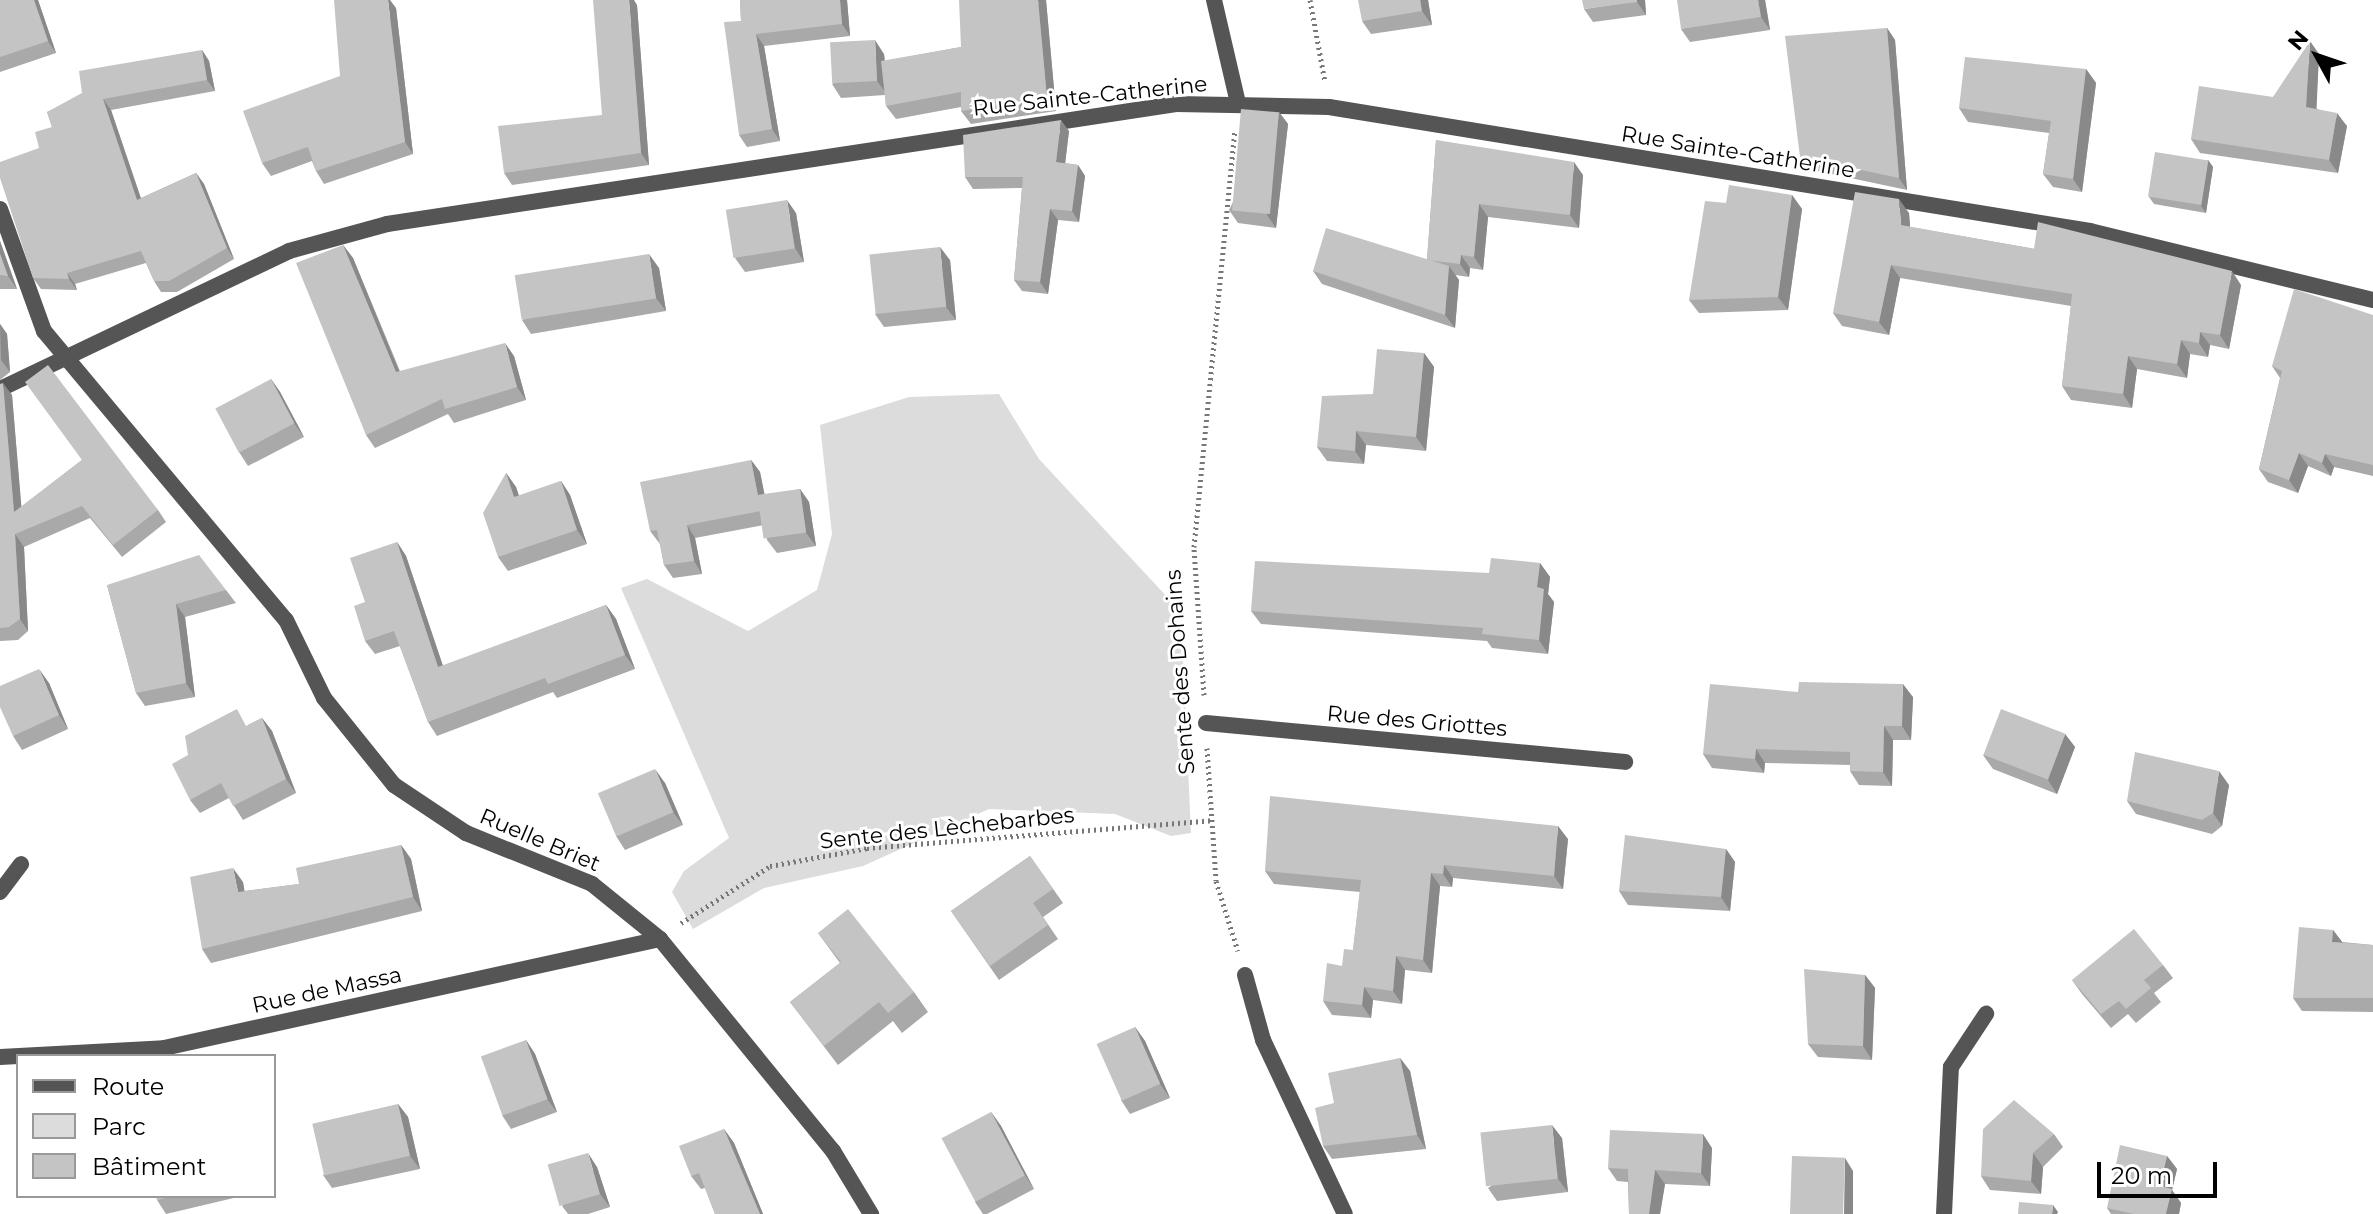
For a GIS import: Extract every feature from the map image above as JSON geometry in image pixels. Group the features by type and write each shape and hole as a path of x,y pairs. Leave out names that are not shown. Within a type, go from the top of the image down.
{"street":[{"path":"1214,0 1238,103"},
{"name":"Rue Sainte-Catherine","path":"0,389 71,360 289,251 387,224 999,127 1238,103 1329,107 2090,231 2373,300"},
{"name":"Ruelle Briet","path":"0,209 44,331 286,620 324,698 394,785 466,833 592,884 660,939 833,1151 871,1214"},
{"name":"Rue des Griottes","path":"1206,723 1625,762"},
{"path":"0,892 21,864"},
{"name":"Rue de Massa","path":"55,1054 164,1048 660,939"},
{"path":"1245,975 1263,1040 1345,1214"},
{"path":"1944,1214 1951,1067 1986,1014"}],"path":[{"path":"1310,0 1329,107"},
{"name":"Sente des Dohains","path":"1238,103 1194,547 1216,881 1245,975"},
{"name":"Sente des Lèchebarbes","path":"660,939 720,892 770,866 867,848 1212,820"}],"green space":[{"path":"999,394 1039,459 1169,599 1183,660 1191,833 1171,836 1115,814 989,809 863,866 764,888 693,929 672,892 684,871 729,838 621,588 647,579 748,631 817,590 832,534 820,425 909,397"}],"building":[{"path":"0,0 34,0 48,41 0,57"},
{"path":"334,0 388,0 405,142 316,171 308,147 262,163 243,111 340,76"},
{"path":"593,0 629,0 641,153 504,173 498,126 602,115"},
{"path":"740,0 840,0 842,24 756,34 772,129 739,135 724,22 741,21"},
{"path":"959,0 1038,0 1047,98 961,111 961,92 886,106 881,61 961,47"},
{"path":"1358,0 1420,0 1422,11 1362,21"},
{"path":"1582,0 1637,0 1637,2 1584,9"},
{"path":"1677,0 1758,0 1761,17 1681,29"},
{"path":"1887,28 1899,178 1800,157 1785,36"},
{"path":"875,40 877,81 832,83 830,42"},
{"path":"2310,41 2306,107 2337,113 2329,160 2191,139 2199,86 2273,97"},
{"path":"202,50 207,80 103,99 137,200 196,173 227,248 169,281 154,281 141,251 67,273 69,279 33,278 0,178 0,162 39,148 35,132 52,127 47,112 82,93 79,71"},
{"path":"1965,57 2086,69 2073,179 2043,174 2051,121 1959,108"},
{"path":"1241,109 1279,112 1270,214 1232,211"},
{"path":"1061,120 1056,162 1078,165 1072,211 1050,209 1040,282 1014,280 1023,177 965,177 963,135"},
{"path":"1436,140 1574,162 1570,215 1479,204 1474,257 1461,255 1460,264 1427,260"},
{"path":"2155,152 2208,160 2201,205 2148,196"},
{"path":"1729,185 1792,195 1778,297 1689,300 1705,201 1726,203"},
{"path":"1855,192 1899,199 1901,225 2034,249 2038,222 2232,271 2220,335 2200,332 2199,343 2181,340 2177,364 2128,356 2123,394 2062,386 2072,294 1891,265 1879,322 1833,313"},
{"path":"787,200 795,248 733,258 726,210"},
{"path":"1326,228 1449,266 1445,315 1313,271"},
{"path":"343,245 396,372 505,343 517,387 445,409 442,399 366,435 296,263"},
{"path":"940,247 946,307 876,314 869,254"},
{"path":"0,254 8,276 0,275"},
{"path":"649,254 656,298 522,320 515,275"},
{"path":"2294,289 2373,315 2373,465 2325,454 2322,463 2299,453 2289,480 2259,469 2282,371 2272,366"},
{"path":"1377,349 1424,353 1416,437 1356,431 1355,451 1317,447 1322,396 1373,394"},
{"path":"48,365 158,510 113,545 82,506 15,534 20,619 9,627 0,628 0,384 3,383 14,512 82,460 25,382"},
{"path":"271,379 294,423 239,453 215,409"},
{"path":"751,460 761,511 687,525 694,561 664,565 657,530 650,531 640,482"},
{"path":"506,473 514,497 561,481 577,530 498,557 483,513"},
{"path":"800,489 806,533 764,539 757,495"},
{"path":"397,542 438,667 606,605 625,655 548,684 545,678 428,722 394,631 365,641 354,606 365,602 350,558"},
{"path":"199,555 226,590 176,604 186,683 136,693 107,585"},
{"path":"1491,558 1540,563 1537,587 1544,589 1539,640 1482,634 1483,628 1251,611 1255,561 1489,573"},
{"path":"39,669 59,715 13,736 0,707 0,686"},
{"path":"1799,682 1903,684 1902,726 1884,726 1883,772 1850,771 1850,752 1756,749 1755,759 1703,754 1710,684 1798,692"},
{"path":"237,709 246,726 262,718 286,779 233,806 221,783 190,800 172,764 188,755 185,736"},
{"path":"2001,709 2065,734 2048,779 1983,755"},
{"path":"2135,752 2219,771 2213,813 2202,820 2127,801"},
{"path":"655,769 673,812 616,836 598,793"},
{"path":"1270,796 1558,826 1554,876 1444,865 1443,874 1431,873 1423,960 1396,956 1393,991 1364,987 1362,1005 1323,1001 1327,963 1342,966 1344,949 1353,950 1361,880 1265,871"},
{"path":"1625,835 1726,849 1721,897 1619,891"},
{"path":"401,845 413,897 202,949 190,877 233,868 238,892 299,884 296,868"},
{"path":"1030,856 1053,889 1033,903 1048,925 990,966 951,911"},
{"path":"848,909 914,992 888,1013 879,1002 824,1046 790,1002 841,962 818,933"},
{"path":"2299,927 2333,930 2332,942 2373,945 2373,998 2293,998"},
{"path":"2134,929 2163,965 2144,980 2151,988 2126,1009 2119,1001 2101,1014 2072,980"},
{"path":"1804,969 1865,975 1863,1046 1808,1044"},
{"path":"1135,1027 1160,1084 1122,1101 1097,1044"},
{"path":"526,1040 548,1099 502,1116 481,1056"},
{"path":"1400,1058 1417,1135 1323,1146 1315,1108 1334,1103 1328,1073"},
{"path":"2014,1100 2054,1134 2033,1153 2031,1181 1981,1176 1983,1129"},
{"path":"398,1104 410,1156 324,1175 312,1124"},
{"path":"991,1112 1025,1176 975,1202 942,1138"},
{"path":"1552,1125 1558,1179 1486,1186 1480,1133"},
{"path":"724,1129 760,1214 715,1214 699,1173 691,1176 679,1146"},
{"path":"1610,1130 1703,1134 1701,1173 1655,1170 1649,1214 1629,1214 1628,1169 1608,1168"},
{"path":"2120,1145 2167,1156 2160,1186 2172,1189 2166,1214 2134,1214 2107,1208"},
{"path":"588,1153 600,1194 559,1206 548,1165"},
{"path":"1792,1156 1845,1158 1843,1214 1790,1214"},
{"path":"2019,1202 2053,1205 2052,1214 2018,1214"}]}
